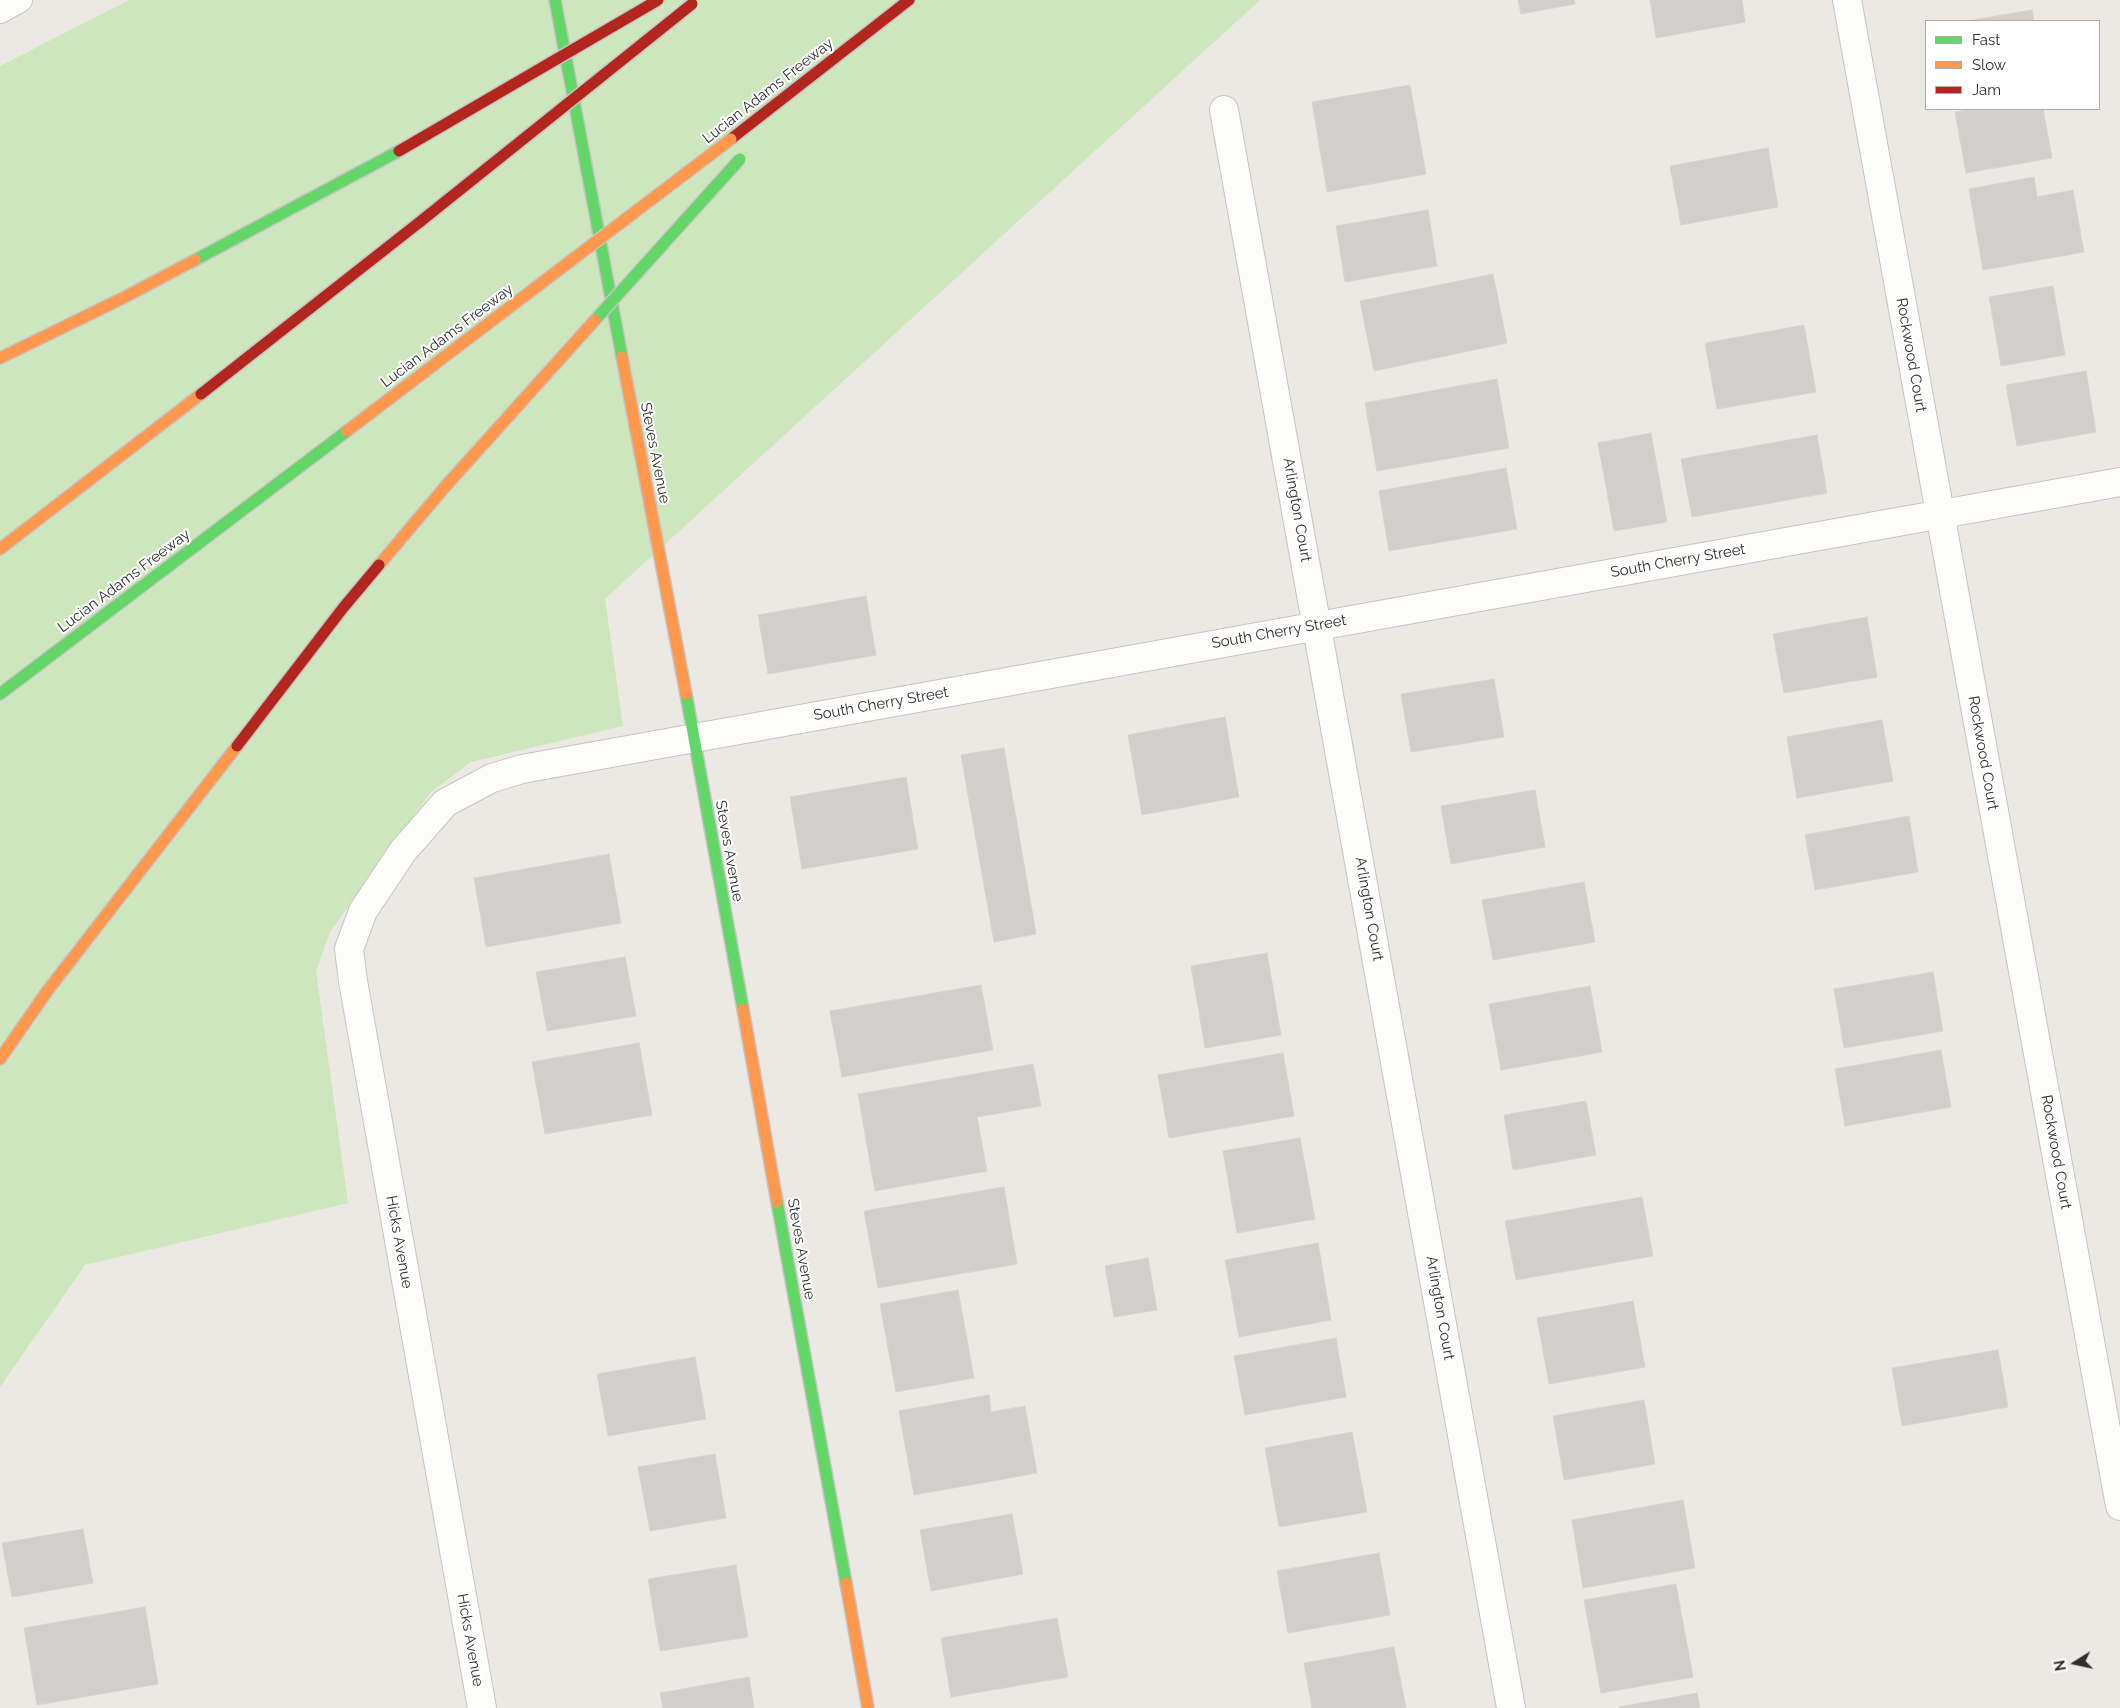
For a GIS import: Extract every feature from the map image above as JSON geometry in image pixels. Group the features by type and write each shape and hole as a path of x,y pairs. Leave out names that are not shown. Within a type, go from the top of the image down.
{"main road":[{"name":"Steves Avenue","path":"555,0 694,738 868,1708"},
{"path":"0,358 123,298 398,151 658,0"},
{"name":"Lucian Adams Freeway","path":"0,694 818,72 909,0"},
{"path":"0,549 226,375 695,2"},
{"path":"772,123 818,72"},
{"path":"0,1059 48,990 343,608 444,488 743,156"}],"street":[{"name":"Rockwood Court","path":"1847,0 2120,1506"},
{"name":"Arlington Court","path":"1224,110 1511,1708"},
{"name":"South Cherry Street","path":"445,803 492,778 522,769 2120,482"},
{"name":"Hicks Avenue","path":"445,803 402,851 363,911 349,949 352,981 482,1708"}],"green space":[{"path":"129,0 1260,0 605,599 623,726 471,762 431,792 330,932 316,971 348,1203 85,1265 0,1387 0,66"}],"building":[{"path":"1518,0 1574,0 1575,4 1521,14"},
{"path":"1650,0 1742,0 1745,22 1656,38"},
{"path":"2032,10 2034,20 1972,20"},
{"path":"1410,85 1426,174 1327,192 1312,102"},
{"path":"1968,110 2043,110 2052,158 1966,173 1955,112"},
{"path":"1768,148 1778,207 1681,225 1670,166"},
{"path":"2034,177 2037,197 2073,190 2084,252 1983,270 1969,189"},
{"path":"1428,210 1437,266 1345,282 1336,226"},
{"path":"1493,274 1507,343 1374,371 1360,301"},
{"path":"2053,286 2065,355 2001,366 1989,297"},
{"path":"1804,325 1816,392 1717,409 1705,343"},
{"path":"2086,371 2096,432 2017,446 2006,385"},
{"path":"1497,379 1509,448 1377,471 1365,403"},
{"path":"1651,433 1667,522 1614,531 1598,443"},
{"path":"1817,435 1827,493 1692,517 1681,459"},
{"path":"1506,468 1517,529 1389,551 1379,491"},
{"path":"866,596 876,655 768,674 758,615"},
{"path":"1867,617 1877,677 1784,693 1773,634"},
{"path":"1494,679 1504,737 1411,752 1401,694"},
{"path":"1225,717 1239,797 1142,815 1128,735"},
{"path":"1882,720 1893,781 1797,798 1787,737"},
{"path":"1004,748 1036,934 994,942 961,755"},
{"path":"906,777 918,849 802,869 790,797"},
{"path":"1535,790 1545,847 1451,864 1441,806"},
{"path":"1909,816 1918,872 1815,890 1805,835"},
{"path":"609,854 621,923 486,947 474,878"},
{"path":"1584,882 1595,942 1493,960 1482,900"},
{"path":"1267,953 1281,1035 1205,1048 1191,966"},
{"path":"625,957 636,1016 547,1031 536,972"},
{"path":"1933,972 1943,1031 1844,1048 1834,989"},
{"path":"981,985 993,1050 842,1077 830,1011"},
{"path":"1590,986 1602,1052 1501,1070 1489,1004"},
{"path":"639,1043 652,1115 545,1134 532,1062"},
{"path":"1941,1050 1951,1107 1845,1126 1835,1069"},
{"path":"1283,1053 1294,1116 1169,1138 1158,1075"},
{"path":"1033,1064 1041,1106 977,1117 987,1171 875,1191 858,1094"},
{"path":"1586,1101 1596,1155 1513,1170 1504,1115"},
{"path":"1300,1138 1315,1219 1237,1233 1223,1151"},
{"path":"1004,1187 1017,1264 878,1288 864,1211"},
{"path":"1642,1197 1653,1256 1516,1280 1505,1221"},
{"path":"1318,1243 1331,1320 1239,1337 1225,1260"},
{"path":"1148,1258 1157,1310 1114,1317 1105,1266"},
{"path":"958,1290 974,1378 896,1392 880,1304"},
{"path":"1633,1301 1645,1367 1549,1384 1537,1318"},
{"path":"1336,1338 1346,1397 1245,1415 1234,1356"},
{"path":"1998,1350 2008,1407 1902,1426 1892,1368"},
{"path":"695,1357 706,1419 608,1436 597,1374"},
{"path":"989,1395 991,1412 1025,1406 1037,1473 914,1495 899,1411"},
{"path":"1644,1400 1655,1464 1564,1480 1553,1416"},
{"path":"1352,1432 1367,1512 1279,1527 1265,1448"},
{"path":"715,1454 726,1518 650,1531 638,1467"},
{"path":"1683,1500 1695,1568 1583,1588 1572,1520"},
{"path":"1012,1514 1023,1574 931,1591 920,1530"},
{"path":"83,1529 93,1583 12,1597 2,1543"},
{"path":"1379,1553 1390,1615 1288,1633 1277,1571"},
{"path":"736,1565 748,1637 660,1651 648,1579"},
{"path":"1676,1584 1693,1677 1601,1693 1584,1600"},
{"path":"145,1607 158,1684 37,1705 24,1628"},
{"path":"1057,1618 1068,1677 951,1697 941,1638"},
{"path":"1394,1647 1406,1708 1312,1708 1304,1663"},
{"path":"749,1677 754,1708 663,1708 660,1693"},
{"path":"1697,1693 1700,1708 1619,1708 1619,1707"}],"traffic: fast":[{"path":"555,0 622,357"},
{"path":"195,260 399,151"},
{"path":"595,320 740,159"},
{"path":"0,694 347,431"},
{"path":"686,694 743,1009"},
{"path":"777,1202 846,1583"}],"traffic: slow":[{"path":"435,364 731,139"},
{"path":"0,358 123,298 195,260"},
{"path":"444,488 595,320"},
{"path":"622,357 686,694"},
{"path":"347,431 435,364"},
{"path":"0,549 201,394"},
{"path":"379,565 444,488"},
{"path":"0,1059 48,990 237,746"},
{"path":"743,1009 777,1202"},
{"path":"846,1583 868,1708"}],"traffic: jam":[{"path":"399,151 658,0"},
{"path":"731,139 909,0"},
{"path":"421,221 692,4"},
{"path":"201,394 421,221"},
{"path":"237,746 343,608 379,565"}]}
